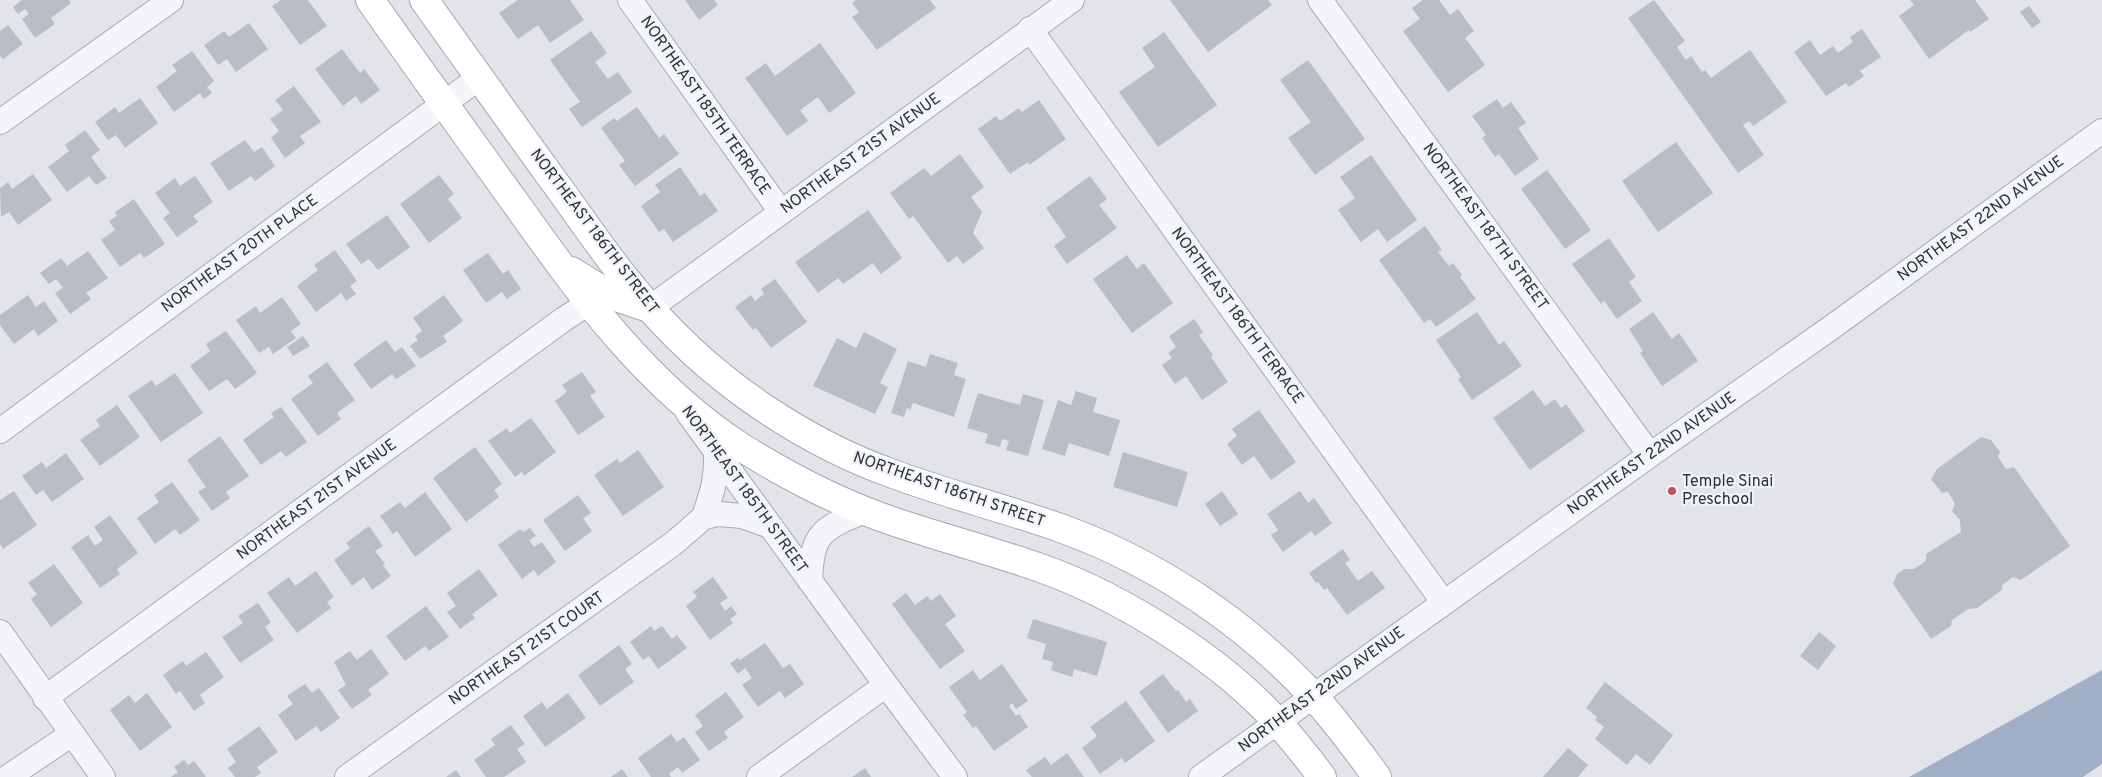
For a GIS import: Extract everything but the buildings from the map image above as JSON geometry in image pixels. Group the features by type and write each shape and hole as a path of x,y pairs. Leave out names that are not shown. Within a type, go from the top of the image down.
{"main road":[{"path":"370,0 556,260 589,303 631,353 677,398 713,427 748,451 804,483 864,511 1048,570 1105,597 1145,619 1194,651 1255,699 1302,751 1322,777"},
{"name":"NORTHEAST 186TH STREET","path":"424,0 615,265 650,308 714,370 762,406 808,436 855,459 891,474 1030,517 1093,540 1203,601 1266,651 1314,697 1377,777"},
{"path":"556,260 610,295 650,308"}],"street":[{"path":"0,122 171,0"},
{"name":"NORTHEAST 185TH TERRACE","path":"630,0 781,212"},
{"name":"NORTHEAST 21ST AVENUE","path":"650,308 1072,0"},
{"name":"NORTHEAST 187TH STREET","path":"1320,0 1650,455"},
{"name":"NORTHEAST 186TH TERRACE","path":"1030,29 1444,603"},
{"name":"NORTHEAST 20TH PLACE","path":"0,431 480,77"},
{"name":"NORTHEAST 22ND AVENUE","path":"1201,777 1832,327 2102,131"},
{"name":"NORTHEAST 21ST AVENUE","path":"45,698 564,319 589,303"},
{"name":"NORTHEAST 185TH STREET","path":"677,398 886,686 955,777"},
{"name":"NORTHEAST 21ST COURT","path":"346,777 674,544 704,517 714,491 716,452"},
{"name":"NORTHEAST 185TH STREET","path":"810,581 811,557 816,540 826,529 837,522 864,511"},
{"path":"704,517 730,514 770,526"},
{"path":"0,632 45,698 103,777"},
{"path":"759,777 886,686"},
{"path":"8,777 72,734"}],"water":[{"path":"2102,670 2102,764 2083,777 1909,777"}],"place":[{"name":"Temple Sinai Preschool","path":"1672,491"}]}
